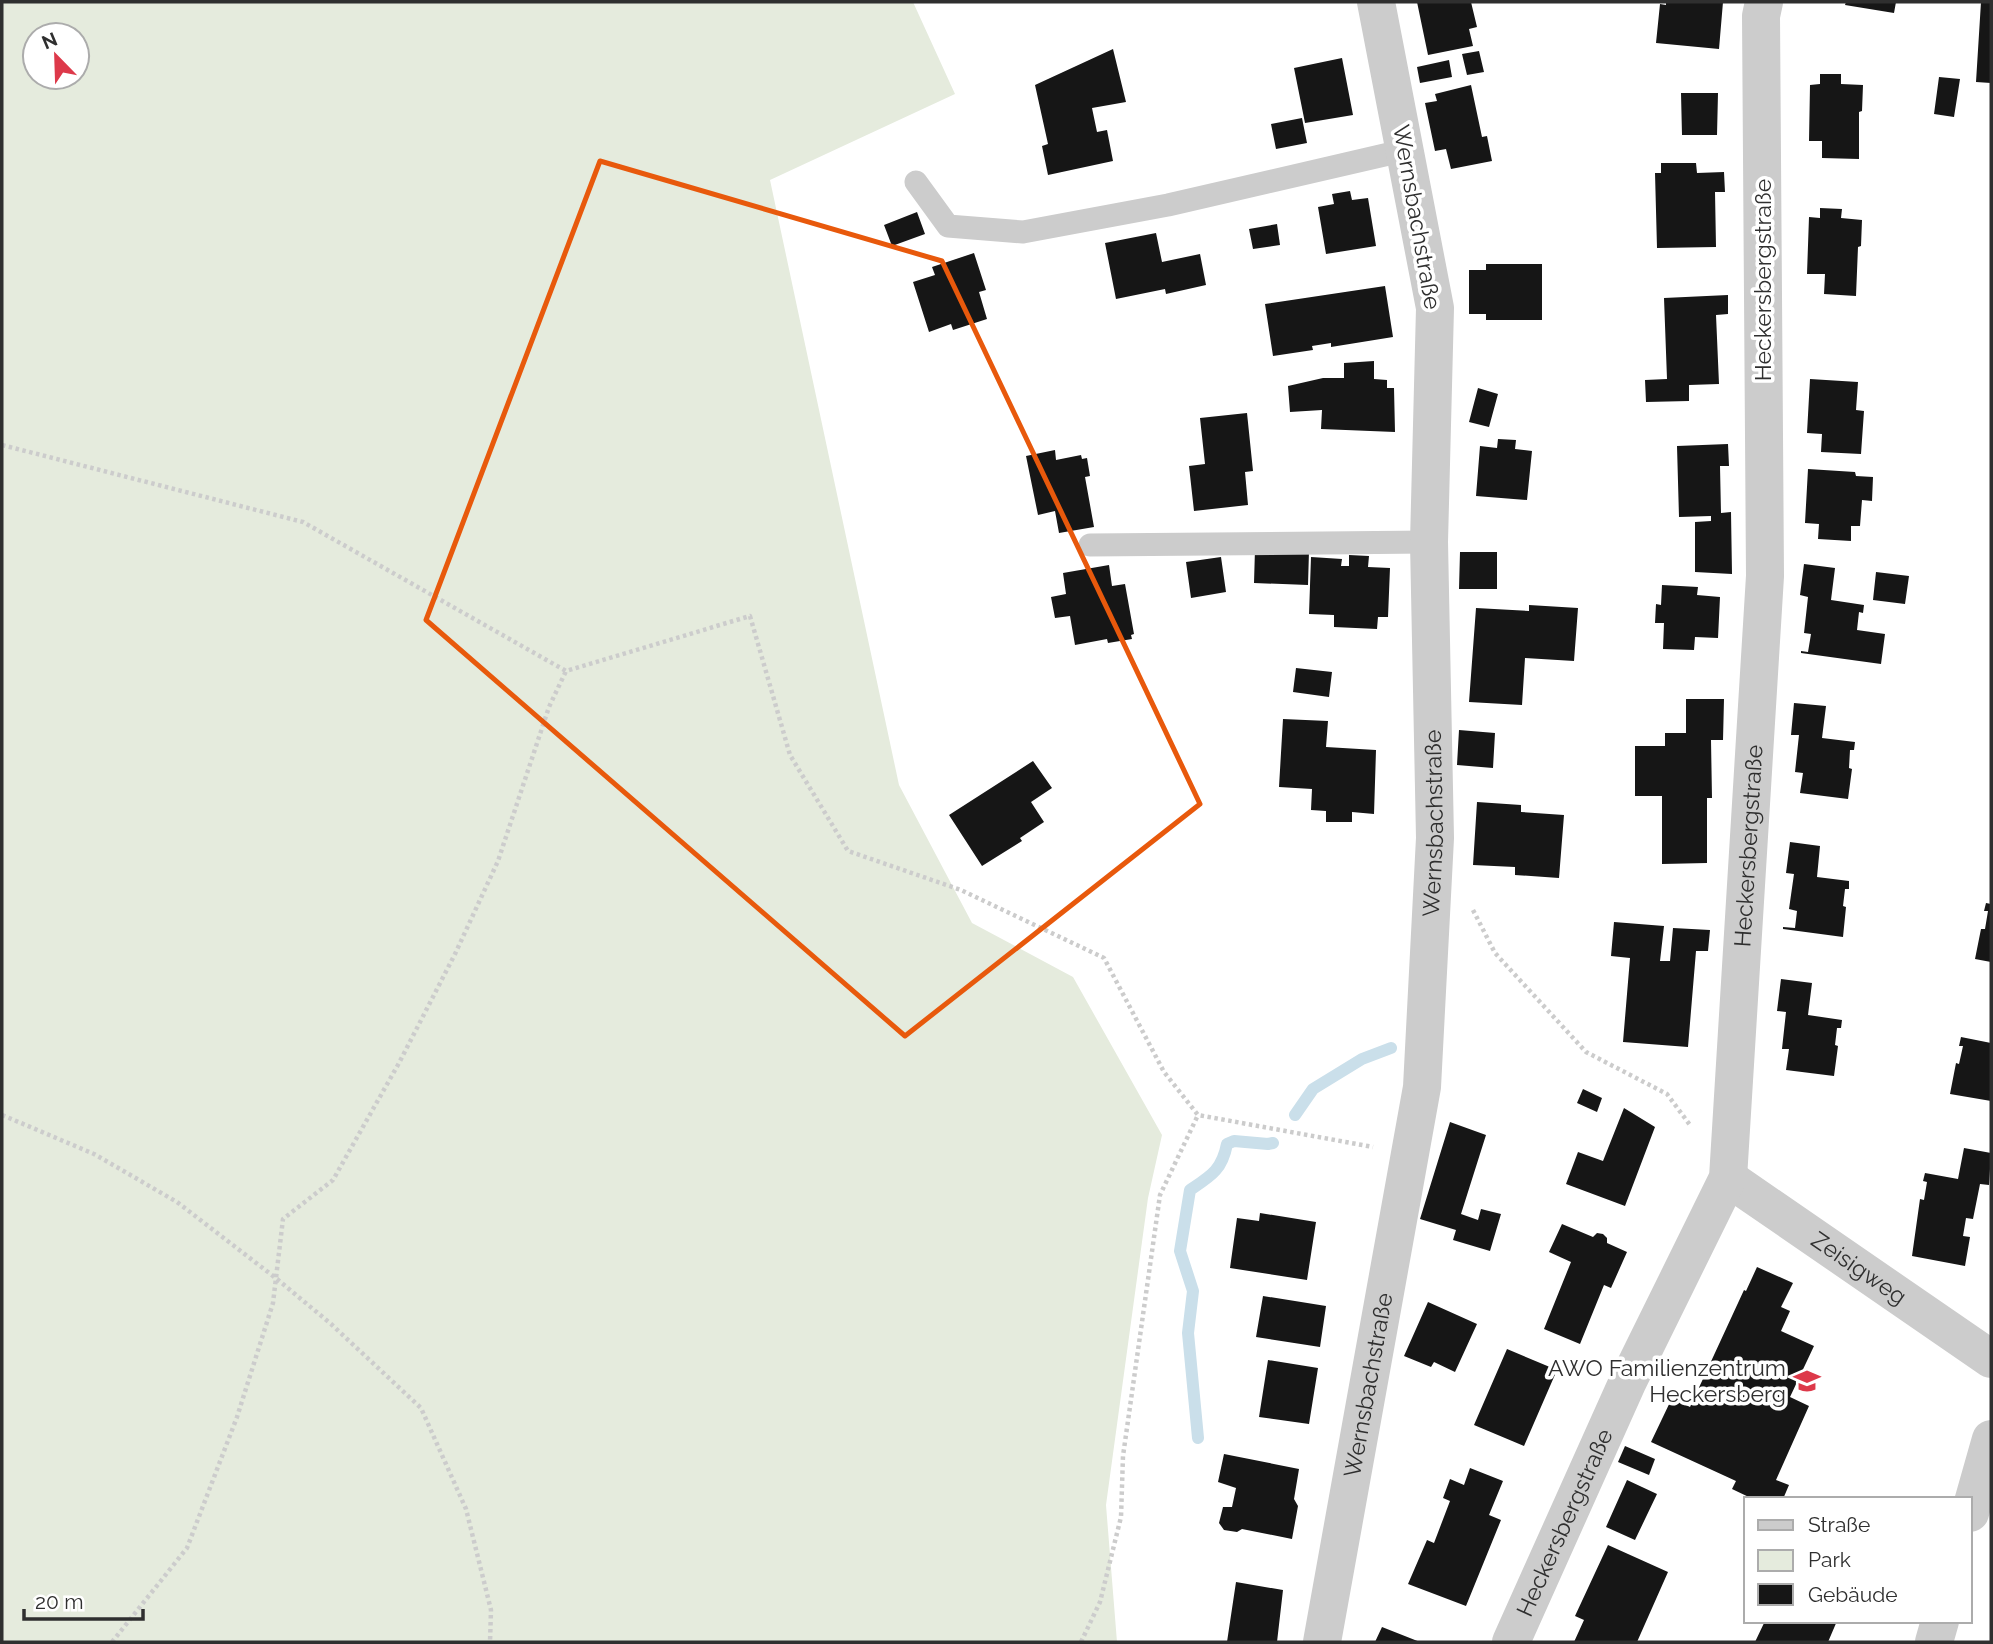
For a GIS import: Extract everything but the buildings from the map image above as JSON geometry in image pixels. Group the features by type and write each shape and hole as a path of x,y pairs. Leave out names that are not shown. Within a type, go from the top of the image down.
{"street":[{"name":"Wernsbachstraße","path":"1322,1642 1422,1087 1435,838 1429,542 1435,308 1376,2"},
{"name":"Heckersbergstraße","path":"1511,1642 1628,1381 1728,1178 1765,576 1761,16 1764,2"},
{"name":"Zeisigweg","path":"1728,1178 1991,1359"},
{"path":"1972,1506 1991,1439"},
{"path":"1934,1642 1939,1623"}],"lane":[{"path":"916,182 948,226 1023,232 1168,205 1406,150"},
{"path":"1090,545 1429,542"}],"path":[{"path":"2,445 303,522 566,671 750,615 790,755 848,851 961,890 1104,958 1164,1072 1198,1115 1411,1154"},
{"path":"112,1642 187,1549 237,1417 273,1303 283,1219 333,1180 399,1063 455,954 498,861 549,707 566,671"},
{"path":"1471,907 1495,953 1586,1052 1667,1094 1728,1178"},
{"path":"2,1115 94,1154 177,1202 331,1324 421,1408 466,1509 491,1611 491,1642"},
{"path":"1081,1642 1100,1602 1121,1517 1124,1456 1160,1195 1198,1115"}],"highlighted area":[{"path":"600,161 942,261 1200,804 905,1036 426,620"}],"green space":[{"path":"2,2 913,2 955,94 770,180 899,785 972,923 1073,977 1162,1135 1148,1198 1106,1505 1117,1642 2,1642"}],"waterway":[{"path":"1295,1115 1313,1089 1362,1059 1391,1048"},
{"path":"1198,1438 1188,1333 1193,1291 1180,1251 1190,1190 1219,1166 1227,1144 1234,1141 1273,1143"}],"place":[{"name":"AWO Familienzentrum Heckersberg","path":"1807,1381"}]}
